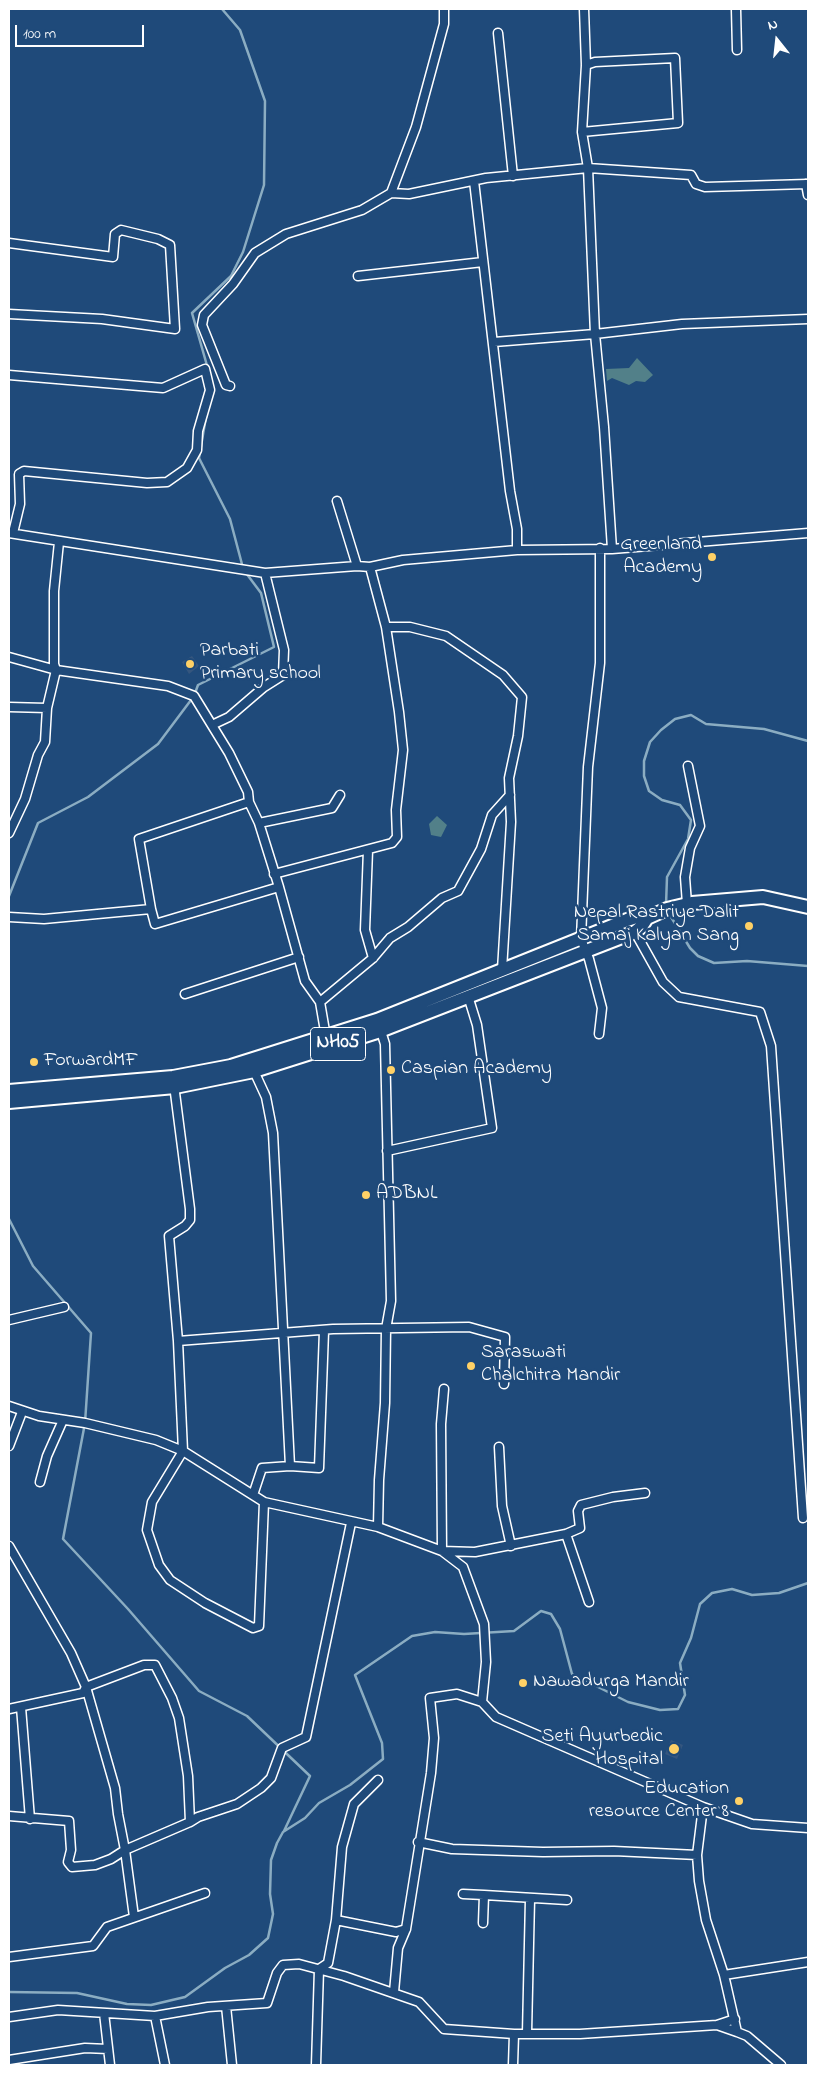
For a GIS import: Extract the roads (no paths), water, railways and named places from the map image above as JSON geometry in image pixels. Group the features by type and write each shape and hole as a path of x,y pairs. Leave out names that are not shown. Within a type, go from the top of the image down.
{"main road":[{"name":"NH05","path":"9,1091 174,1082 326,1037 379,1026 502,970 583,944 635,932 647,918 656,912 687,904 763,897 808,907"},
{"name":"NH05","path":"9,1102 254,1072 379,1026 468,996 583,944 636,917 647,918"}],"street":[{"path":"391,193 416,127 444,24 444,9"},
{"path":"584,9 586,65 582,132 588,168 595,334 604,427 612,549"},
{"path":"736,9 737,50"},
{"path":"498,33 513,176"},
{"path":"582,132 678,123 675,58 595,62 586,65"},
{"path":"230,386 226,385 202,325 204,314 233,284 255,253 286,234 362,210 391,193 409,194 474,181 588,168 691,175 696,184 705,188 807,184 808,195"},
{"path":"474,181 510,491 517,529 517,550"},
{"path":"9,242 113,257 115,234 121,230 158,239 170,246 175,329 102,319 9,314"},
{"path":"358,276 483,262"},
{"path":"494,342 595,334 682,324 808,319"},
{"path":"9,375 163,388 204,369 210,390 198,431 197,450 187,468 167,482 147,483 24,471 19,474 20,504 11,533 59,542 170,556 265,573 357,566 370,567 404,560 517,550 612,549 808,533"},
{"path":"337,501 357,566"},
{"path":"9,833 24,799 38,755 45,742 47,708 56,670 54,664 54,591 59,542"},
{"path":"599,1034 602,1008 583,944 588,767 600,663 600,548"},
{"path":"274,874 336,856 392,843 397,837 396,810 403,750 386,627 370,567"},
{"path":"212,725 229,717 264,687 283,675 284,650 265,573"},
{"path":"386,627 410,626 446,636 503,675 522,697 518,736 509,778 511,822 502,970"},
{"path":"9,657 56,670 168,686 194,696 229,753 248,792 249,802 259,823 279,887 305,981 320,1002 326,1037"},
{"path":"9,707 47,708"},
{"path":"687,904 685,877 690,848 700,826 688,766"},
{"path":"259,823 332,808 340,795"},
{"path":"320,1002 373,958 390,938 408,927 442,898 458,891 481,849 492,815 510,795"},
{"path":"249,802 139,839 150,909 156,924 279,887"},
{"path":"368,850 365,930 373,958"},
{"path":"9,917 44,919 150,909"},
{"path":"635,932 663,982 679,997 760,1012 771,1046 803,1518"},
{"path":"185,994 299,957"},
{"path":"387,1152 492,1128 477,1025 468,996"},
{"path":"378,1528 379,1480 385,1403 386,1329 390,1301 385,1044 379,1026"},
{"path":"254,1072 266,1097 273,1133 290,1466"},
{"path":"174,1082 190,1209 190,1220 186,1226 169,1236 178,1341 183,1452 152,1502 147,1530 159,1565 170,1580 198,1598 253,1628 259,1626 264,1502"},
{"path":"9,1320 64,1307"},
{"path":"178,1341 324,1330 469,1327 505,1337 504,1384"},
{"path":"253,1495 262,1468 290,1466 319,1468 324,1330"},
{"path":"442,1551 441,1424 444,1389"},
{"path":"9,1406 22,1412 121,1431 156,1440 183,1452 264,1502 378,1528 442,1551 463,1567 484,1624 486,1662 482,1702"},
{"path":"9,1446 22,1412"},
{"path":"40,1482 47,1456 63,1420"},
{"path":"499,1446 502,1506 511,1546"},
{"path":"442,1551 475,1552 566,1534 580,1528 578,1510 581,1505 613,1496 645,1493"},
{"path":"9,1816 69,1822 71,1850 68,1862 72,1867 95,1866 125,1850 237,1804 261,1788 271,1778 282,1748 306,1737 351,1523"},
{"path":"566,1534 589,1602"},
{"path":"9,1546 71,1653 86,1687 115,1788 134,1917"},
{"path":"9,1709 83,1693 86,1687 149,1664 156,1667 172,1698 179,1718 188,1776 190,1822"},
{"path":"394,1992 398,1948 406,1929 434,1738 430,1698 457,1694 482,1702 496,1717 703,1808 752,1824 808,1828"},
{"path":"21,1707 30,1819"},
{"path":"319,1969 328,1963 336,1920 342,1848 354,1804 378,1780"},
{"path":"703,1808 697,1855 706,1920 724,1975 736,2032"},
{"path":"418,1842 452,1850 614,1851 697,1855"},
{"path":"9,1957 93,1946 108,1928 134,1917 205,1893"},
{"path":"463,1894 567,1900"},
{"path":"483,1923 484,1895"},
{"path":"527,2033 530,1899"},
{"path":"336,1920 396,1932 406,1929"},
{"path":"724,1975 808,1962"},
{"path":"9,2017 58,2010 156,2016 226,2006 267,2003 277,1973 284,1965 299,1964 394,1992 419,2002 444,2029 514,2034 580,2034 717,2025 734,2019"},
{"path":"316,2065 319,1969"},
{"path":"226,2006 232,2065"},
{"path":"104,2013 110,2065"},
{"path":"156,2016 165,2065"},
{"path":"717,2025 747,2036 781,2065"},
{"path":"513,2065 514,2034"},
{"path":"9,2060 85,2048 108,2049"}],"waterway":[{"path":"208,369 192,313 231,276 243,252 264,185 265,101 240,30 222,9"},
{"path":"207,411 199,458 230,519 243,568"},
{"path":"9,896 38,823 88,797 158,744 194,696 198,685 274,647 261,593 246,573"},
{"path":"666,905 667,877 688,839 691,820 680,805 662,800 649,791 644,776 644,761 650,742 675,719 691,715 706,724 764,729 808,741"},
{"path":"668,912 690,948 698,956 714,963 747,961 808,966"},
{"path":"9,1219 33,1266 91,1333 85,1423 63,1539 128,1609 199,1691 247,1716 310,1776 284,1831"},
{"path":"9,1992 77,1993 127,2004 151,2005 185,1997 225,1968 249,1955 268,1938 273,1914 270,1894 271,1860 283,1832 305,1818 319,1803 350,1785 383,1759 382,1743 355,1675 412,1636 435,1632 464,1634 514,1631 541,1611 551,1614 560,1629 572,1674 628,1702 660,1710 678,1709 685,1695 680,1663 691,1638 700,1604 712,1593 732,1589 752,1595 779,1593 808,1583"}],"place":[{"name":"Greenland Academy","path":"712,557"},
{"name":"Parbati Primary school","path":"190,664"},
{"name":"Nepal Rastriye Dalit Samaj Kalyan Sang","path":"749,926"},
{"name":"ForwardMF","path":"34,1062"},
{"name":"Caspian Academy","path":"391,1070"},
{"name":"ADBNL","path":"366,1195"},
{"name":"Saraswati Chalchitra Mandir","path":"471,1366"},
{"name":"Nawadurga Mandir","path":"523,1683"},
{"name":"Seti Ayurbedic Hospital","path":"674,1749"},
{"name":"Education resource Center 8","path":"739,1801"}]}
